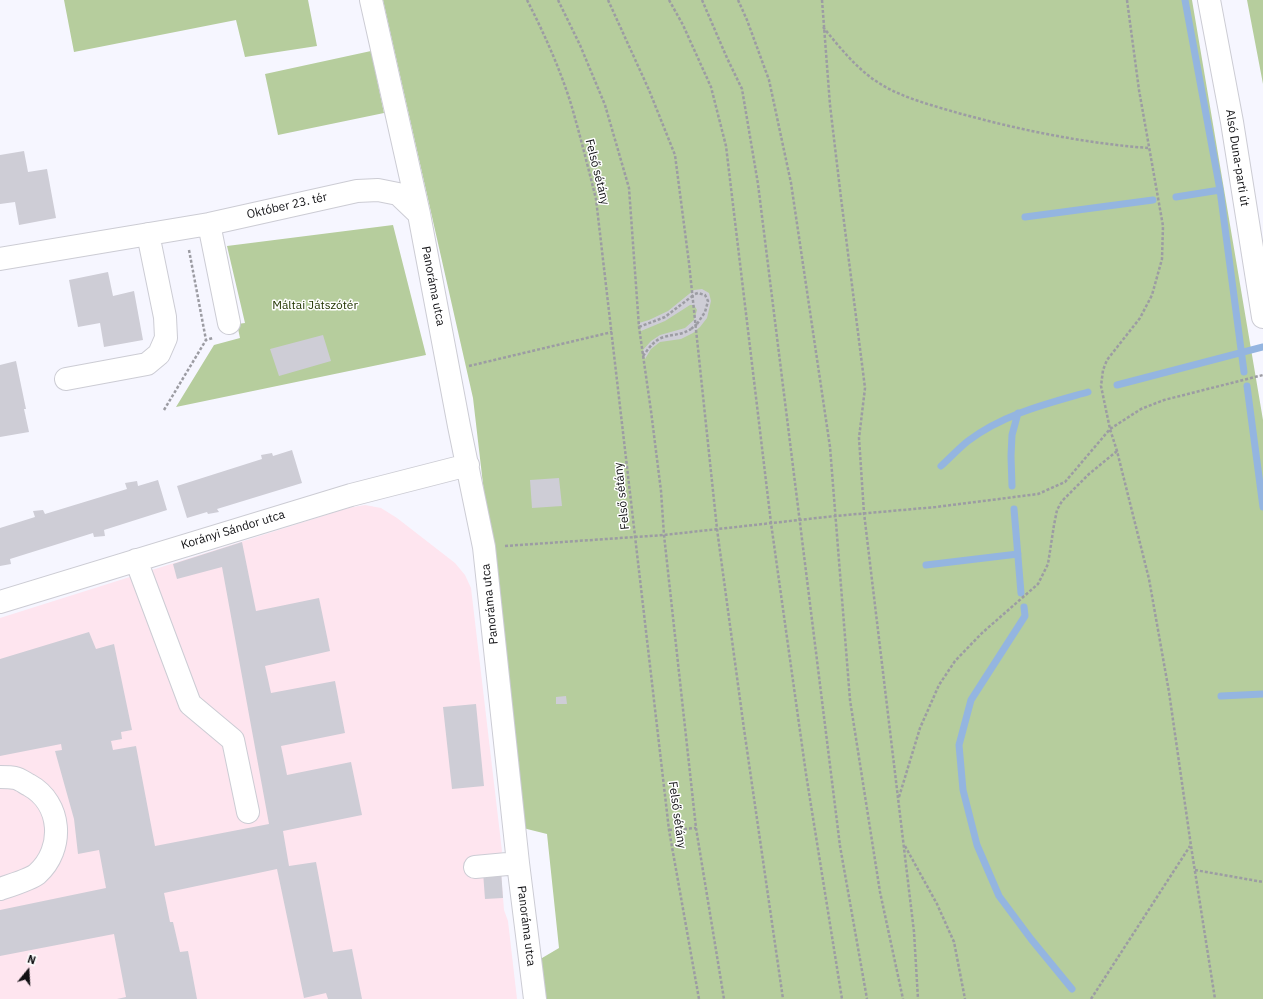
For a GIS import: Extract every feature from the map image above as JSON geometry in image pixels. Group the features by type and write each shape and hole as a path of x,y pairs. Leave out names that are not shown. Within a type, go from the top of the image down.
{"street":[{"name":"Panoráma utca","path":"371,0 419,214 484,547 518,863 535,999"},
{"name":"Alsó Duna-parti út","path":"1209,0 1232,122 1263,317"},
{"name":"Október 23. tér","path":"0,259 148,234 211,233 357,191 378,190 398,194 419,214"},
{"path":"211,233 225,330"},
{"path":"66,379 147,364 159,354 166,338 164,317 148,234"},
{"name":"Korányi Sándor utca","path":"0,602 351,494 468,465"},
{"path":"136,560 190,704 233,740 248,812"},
{"path":"0,777 17,778 37,789 50,806 56,824 56,843 50,858 36,875 0,889"},
{"path":"475,867 518,863"}],"path":[{"name":"Felső sétány","path":"527,0 556,64 570,104 596,199 669,830 699,999"},
{"path":"558,0 580,45 605,105 629,188 639,326 661,491 664,534 696,828 724,999"},
{"path":"608,0 649,90 675,155 689,263 717,529 783,999"},
{"path":"669,0 683,25 711,87 726,146 771,523 806,774 842,999"},
{"path":"702,0 742,89 759,191 840,846 867,999"},
{"path":"738,0 769,80 790,183 830,447 850,700 880,892 903,999"},
{"path":"822,0 830,105 865,388 860,438 864,513 914,932 918,999"},
{"path":"1127,0 1148,148 1163,226 1162,259 1152,296 1143,312 1107,360 1103,370 1101,386 1110,429 1117,451 1149,579 1169,692 1215,999"},
{"path":"824,27 847,56 869,76 894,91 928,104 989,122 1052,136 1108,145 1148,148"},
{"path":"206,340 189,249 211,233"},
{"path":"639,326 665,317 695,294 701,293 708,301 702,317 697,324 686,332 657,340 644,355"},
{"path":"164,410 206,340 225,330"},
{"path":"449,371 612,332"},
{"path":"484,547 636,537 971,503 1038,494 1065,482 1110,429 1140,409 1164,400 1263,375"},
{"path":"898,800 920,728 939,685 955,661 982,633 1011,606 1038,584 1048,564 1057,510 1062,500 1089,474 1117,451"},
{"path":"669,830 696,828"},
{"path":"904,845 937,904 954,942 965,999"},
{"path":"1091,999 1191,846"},
{"path":"1195,870 1263,882"}],"shaded area":[{"path":"365,505 381,508 397,518 455,563 465,575 471,588 502,851 500,859 504,910 508,921 517,999 0,999 0,618 348,508"}],"green space":[{"path":"64,0 308,0 317,46 245,57 236,20 74,52"},
{"path":"383,0 1192,0 1263,420 1263,999 544,999 537,961 559,948 547,834 523,828 473,398"},
{"path":"1247,0 1263,0 1263,84"},
{"path":"371,51 384,113 278,135 265,74"},
{"name":"Máltai Játszótér","path":"393,225 426,355 176,407 214,345 240,338 237,324 245,323 227,246"}],"building":[{"path":"24,151 28,172 47,169 56,218 19,225 15,202 0,204 0,155"},
{"path":"108,272 113,296 134,291 143,340 104,347 100,323 78,327 69,280"},
{"path":"702,289 709,293 711,301 707,318 700,327 693,333 681,339 660,342 651,349 645,359 643,350 651,341 660,335 685,328 694,320 697,310 694,305 690,305 665,321 641,331 639,323 668,311 694,290"},
{"path":"323,335 331,361 279,376 270,349"},
{"path":"16,361 29,432 0,437 0,365"},
{"path":"292,450 302,483 217,509 219,512 208,514 207,512 187,518 177,486 262,459 261,455 272,453 273,456"},
{"path":"559,478 562,506 532,508 530,480"},
{"path":"158,480 167,510 104,530 105,536 94,537 93,533 10,559 11,564 0,566 0,528 35,517 33,511 43,510 45,514 127,489 125,483 137,481 138,486"},
{"path":"242,542 256,611 319,598 330,651 265,666 271,693 335,681 345,733 281,746 287,775 351,762 362,815 283,831 289,866 316,862 333,952 352,949 362,999 328,999 326,993 304,998 277,869 164,893 170,922 173,922 180,952 188,951 197,999 117,999 126,997 114,934 0,956 0,910 106,888 99,850 78,854 74,819 55,751 62,750 61,744 0,756 0,659 89,632 96,649 114,644 132,730 121,732 122,739 111,741 113,750 136,746 155,846 269,824 222,567 177,579 173,564"},
{"path":"566,696 567,704 556,704 556,697"},
{"path":"476,704 484,786 452,789 443,707"},
{"path":"501,870 503,898 485,899 483,872"}],"waterway":[{"path":"1185,0 1220,190 1244,372"},
{"path":"1176,197 1220,190"},
{"path":"1025,217 1153,200"},
{"path":"1117,385 1263,347"},
{"path":"1247,386 1263,507"},
{"path":"941,466 968,441 996,424 1026,411 1088,392"},
{"path":"1012,486 1012,435 1018,413"},
{"path":"1014,509 1021,593"},
{"path":"926,565 1018,554"},
{"path":"1024,607 1025,616 971,700 959,745 963,790 977,845 999,896 1031,939 1072,989"},
{"path":"1221,696 1263,694"}]}
